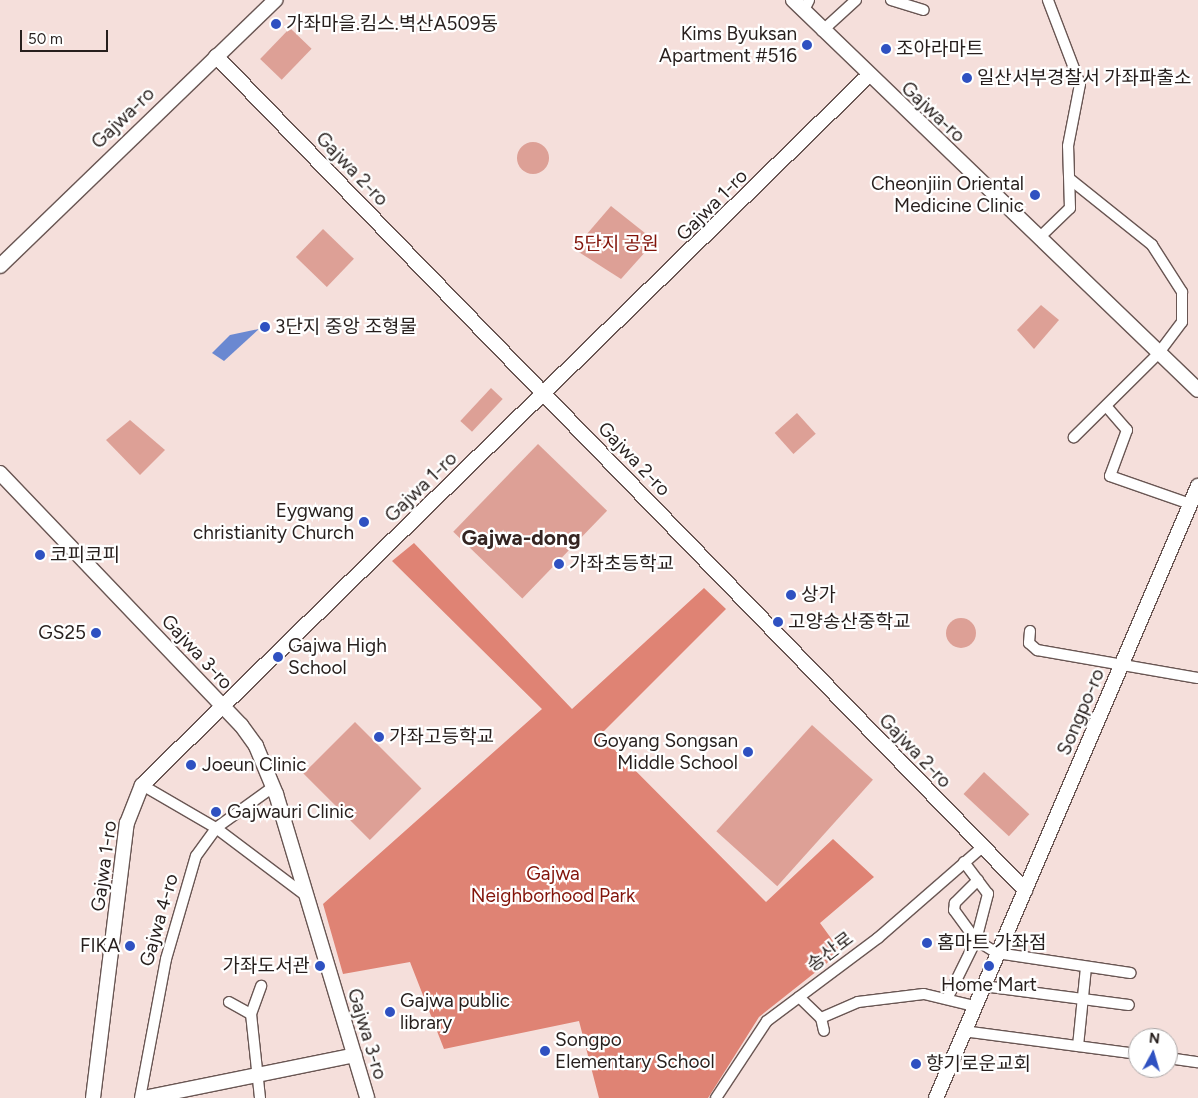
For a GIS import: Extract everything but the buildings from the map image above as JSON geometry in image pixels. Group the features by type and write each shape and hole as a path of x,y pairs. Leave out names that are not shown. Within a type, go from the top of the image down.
{"street":[{"name":"Gajwa-ro","path":"0,266 275,0"},
{"name":"Gajwa-ro","path":"793,0 806,5 822,31 1198,390"},
{"path":"822,31 856,0"},
{"path":"891,0 923,10"},
{"path":"1039,238 1070,208 1071,180 1068,146 1080,84 1048,0"},
{"name":"Gajwa 2-ro","path":"216,56 981,848 1024,890"},
{"name":"Gajwa 1-ro","path":"93,1098 127,823 142,785 221,704 544,394 868,76"},
{"path":"1071,180 1152,244 1182,292 1182,322 1159,353 1074,438"},
{"path":"1106,406 1127,430 1110,476 1190,504"},
{"name":"Gajwa 3-ro","path":"0,473 221,704 250,738 273,787 367,1098"},
{"name":"Songpo-ro","path":"936,1098 963,1031 1198,486"},
{"path":"1030,631 1029,643 1037,650 1198,678"},
{"path":"142,785 216,828 305,894"},
{"name":"Gajwa 4-ro","path":"273,787 216,828 196,856 166,959 147,1098 256,1078 355,1056"},
{"name":"송산로","path":"716,1098 767,1021 878,938 981,848"},
{"path":"946,999 976,940 988,894 964,862"},
{"path":"978,880 955,903 954,910 976,940 997,953 1131,973"},
{"path":"1078,1046 1086,967"},
{"path":"260,1098 256,1078 251,1014 261,986"},
{"path":"983,986 1129,1005"},
{"path":"820,1018 858,1002 924,994 974,1006"},
{"path":"799,997 820,1018 824,1032"},
{"path":"229,1002 251,1014"},
{"path":"963,1031 1128,1053"},
{"path":"1178,1059 1198,1062"}],"green space":[{"path":"290,28 312,49 282,80 260,59"},
{"path":"533,142 544,147 549,158 544,169 533,174 522,169 517,158 522,147"},
{"name":"5단지 공원","path":"611,206 655,241 621,279 574,249"},
{"path":"323,229 354,259 327,287 296,257"},
{"path":"1041,305 1059,320 1034,349 1017,330"},
{"path":"491,388 503,399 472,432 460,421"},
{"path":"797,413 816,434 793,454 775,433"},
{"path":"130,420 165,450 140,475 106,440"},
{"path":"538,444 607,511 522,598 453,532"},
{"name":"Gajwa Neighborhood Park","path":"414,543 572,709 704,588 726,609 600,735 766,902 833,839 874,877 820,923 841,952 759,1017 708,1098 599,1098 579,1021 444,1049 410,962 343,974 323,904 542,709 392,561"},
{"path":"961,618 972,622 976,633 972,644 961,648 950,644 946,633 950,622"},
{"path":"355,722 421,788 370,840 303,774"},
{"path":"812,725 873,780 777,886 716,831"},
{"path":"984,772 1029,814 1009,836 964,794"}],"water":[{"path":"259,329 224,361 212,353 230,335"}],"place":[{"name":"가좌마을.킴스.벽산A509동","path":"276,24"},
{"name":"Kims Byuksan Apartment #516","path":"807,45"},
{"name":"조아라마트","path":"886,49"},
{"name":"일산서부경찰서 가좌파출소","path":"967,78"},
{"name":"Cheonjiin Oriental Medicine Clinic","path":"1035,195"},
{"name":"3단지 중앙 조형물","path":"265,327"},
{"name":"Eygwang christianity Church","path":"364,522"},
{"name":"코피코피","path":"40,555"},
{"name":"가좌초등학교","path":"559,564"},
{"name":"상가","path":"791,595"},
{"name":"고양송산중학교","path":"778,622"},
{"name":"GS25","path":"96,633"},
{"name":"Gajwa High School","path":"278,657"},
{"name":"가좌고등학교","path":"379,737"},
{"name":"Goyang Songsan Middle School","path":"748,752"},
{"name":"Joeun Clinic","path":"191,765"},
{"name":"Gajwauri Clinic","path":"216,812"},
{"name":"홈마트 가좌점","path":"927,943"},
{"name":"FIKA","path":"130,946"},
{"name":"가좌도서관","path":"320,966"},
{"name":"Home Mart","path":"989,966"},
{"name":"Gajwa public library","path":"390,1012"},
{"name":"Songpo Elementary School","path":"545,1051"},
{"name":"향기로운교회","path":"916,1064"}],"district":[{"name":"Gajwa-dong","path":"521,538"}]}
